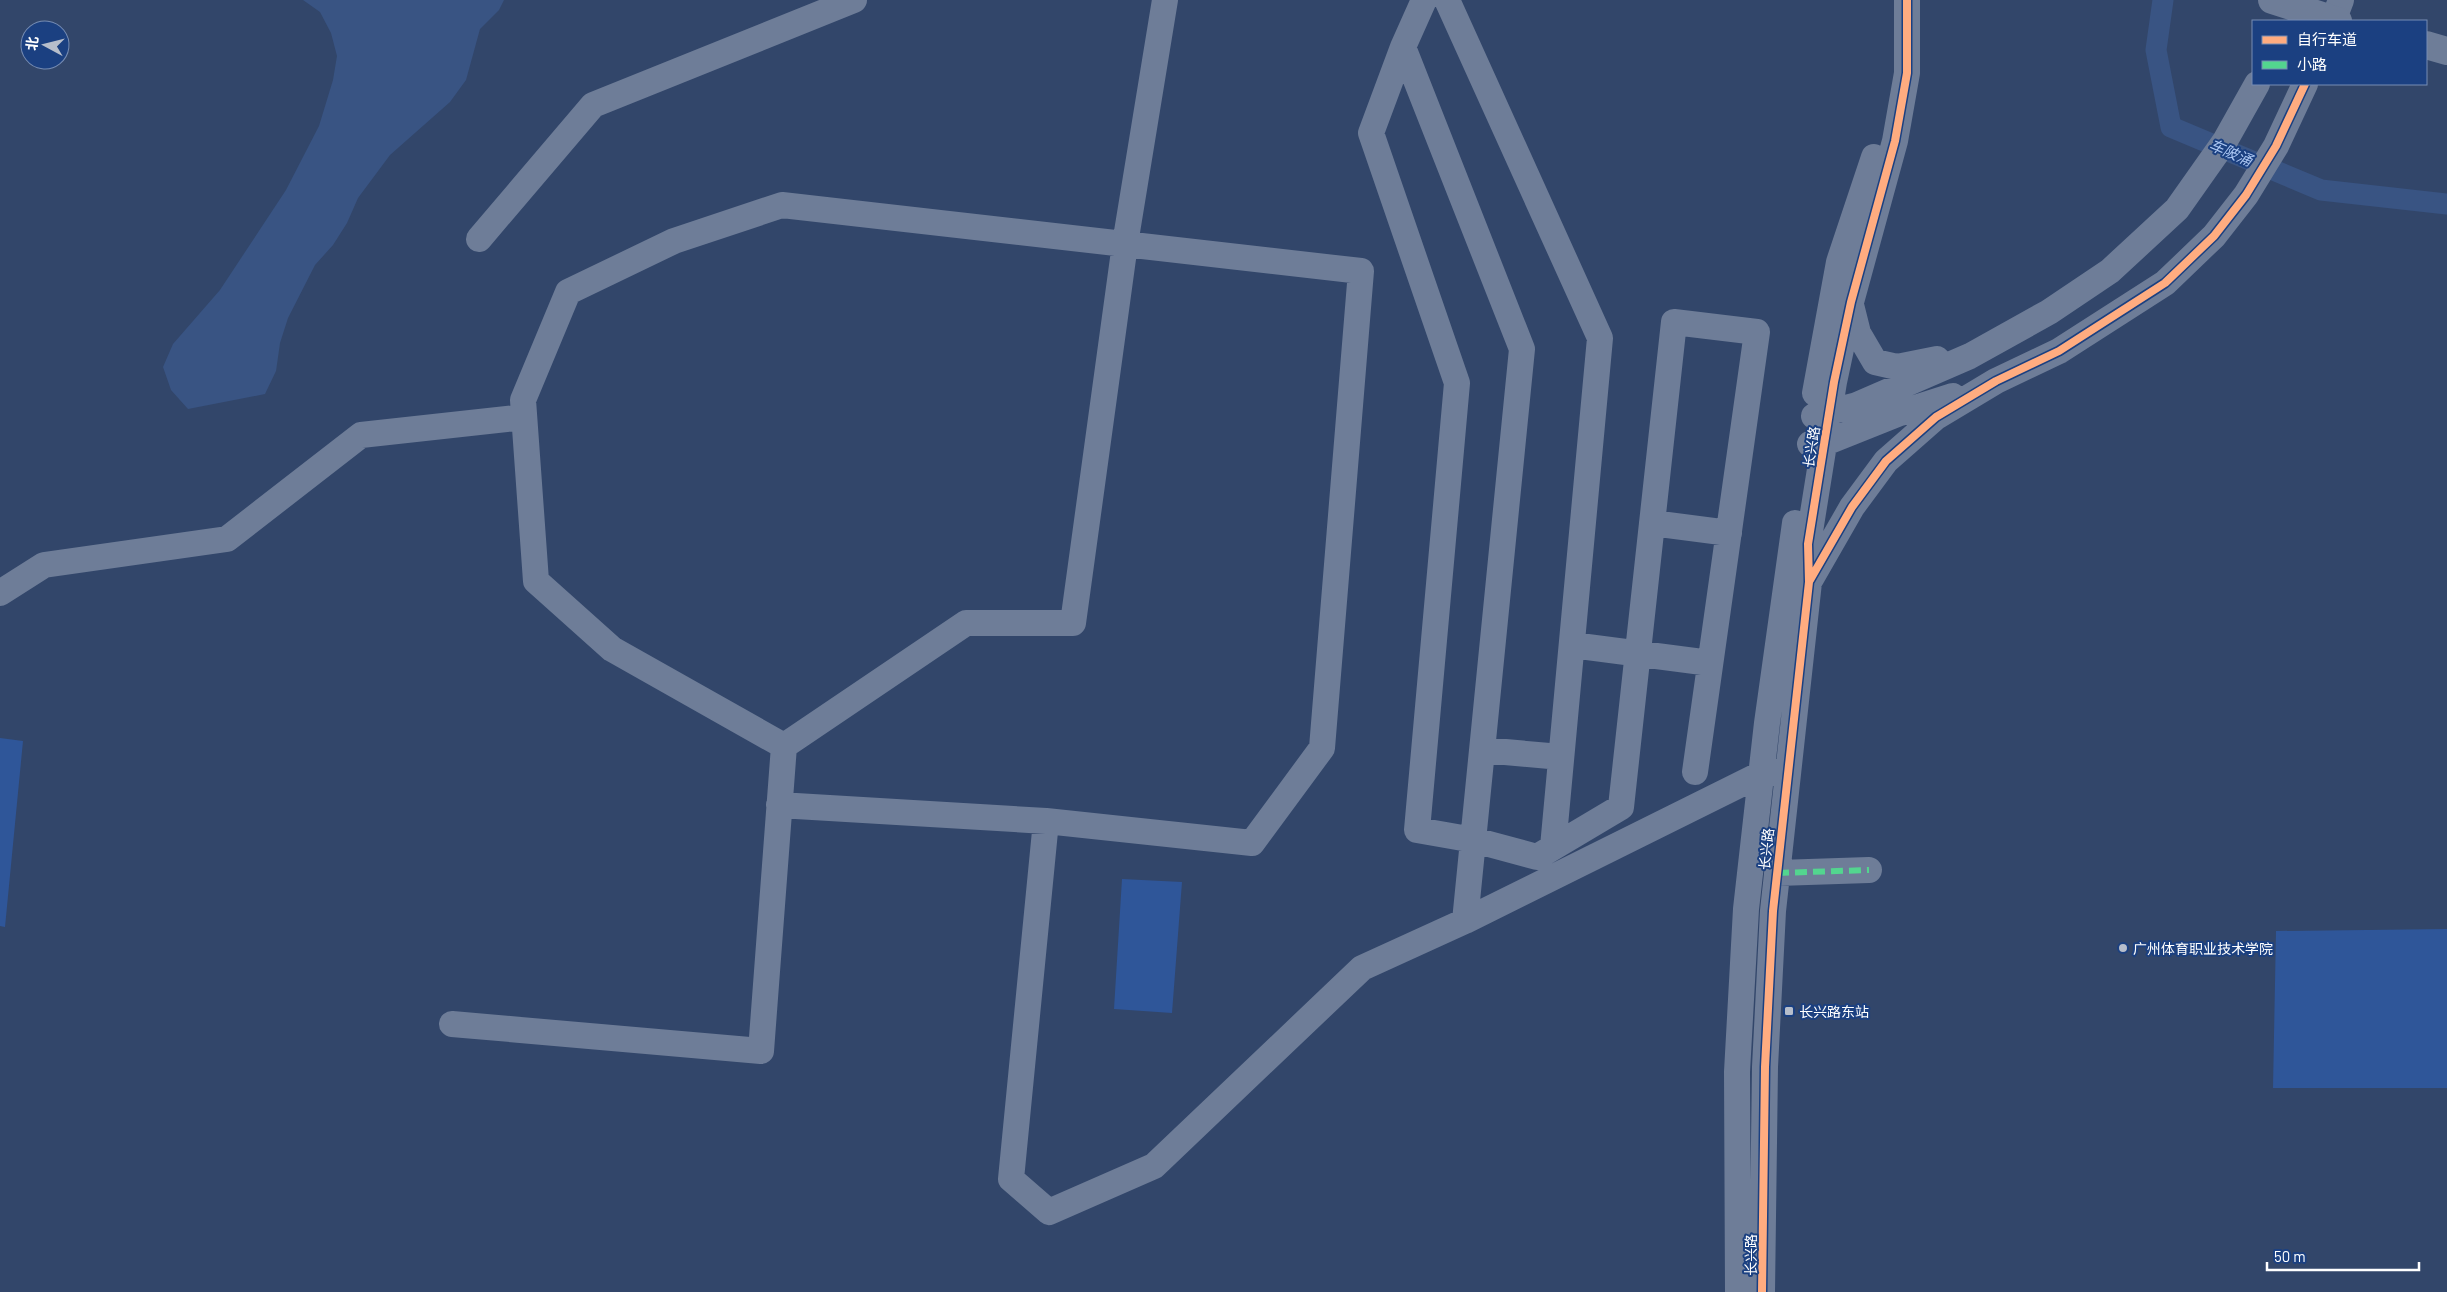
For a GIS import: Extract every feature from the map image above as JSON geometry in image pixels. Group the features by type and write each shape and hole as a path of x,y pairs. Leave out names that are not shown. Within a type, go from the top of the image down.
{"highway":[{"path":"2272,0 2335,20"},
{"path":"2427,45 2447,51"}],"street":[{"path":"479,240 593,105 854,0"},
{"path":"784,746 966,624 1073,623 1126,244 1165,0"},
{"path":"1424,0 1403,47 1371,133 1457,383 1417,830 1474,840 1537,857 1621,806 1674,322 1757,332 1695,772"},
{"path":"1447,0 1600,338 1553,847"},
{"path":"1820,414 1895,141 1908,73 1907,0"},
{"path":"2288,20 2294,0"},
{"path":"2333,20 2341,0"},
{"path":"1403,47 1522,349 1465,921"},
{"path":"1820,414 1821,352 1839,262 1872,162 1908,73"},
{"path":"1820,414 1858,405 1970,356 2049,312 2110,271 2178,209 2224,141 2256,85"},
{"path":"1808,582 1852,507 1886,461 1936,416 1996,381 2059,351 2165,283 2214,236 2246,195 2276,146 2301,92"},
{"path":"780,805 1046,821 1252,844 1322,748 1361,272 782,205 674,241 568,292 523,400 536,581 612,649 784,746"},
{"path":"1851,302 1858,333 1875,362 1897,367 1925,360 1970,356"},
{"path":"1816,443 1996,381"},
{"name":"长兴路","path":"1738,1292 1737,1072 1746,909 1775,772 1808,582 1808,544 1820,414"},
{"path":"0,593 44,564 228,539 361,435 524,416"},
{"name":"长兴路","path":"1762,1292 1765,1067 1776,873 1775,772 1786,582 1816,443"},
{"path":"1652,523 1729,533"},
{"path":"1572,645 1710,663"},
{"path":"452,1024 761,1051 784,746"},
{"path":"1482,750 1561,757"},
{"path":"1046,821 1011,1179 1049,1212 1154,1166 1362,968 1465,921 1775,772"},
{"path":"1776,873 1869,870"}],"shaded area":[{"path":"303,0 504,0 499,10 480,29 466,80 450,102 390,155 358,198 347,223 333,245 315,265 288,318 280,343 276,371 265,394 188,409 171,390 163,367 173,344 220,290 286,190 319,126 333,80 337,56 331,33 320,12"},
{"path":"0,738 23,741 5,927 0,926"},
{"path":"1122,879 1182,882 1172,1013 1114,1009"},
{"path":"2447,929 2447,1088 2273,1088 2276,931"}],"waterway":[{"name":"车陂涌","path":"2163,0 2156,50 2171,127 2321,190 2447,204"}],"marked path":[{"path":"1777,873 1869,870"}],"cycle path":[{"path":"1762,1292 1765,1067 1773,911 1809,582 1808,544 1834,382 1851,302 1895,141 1907,73 1907,0"},
{"path":"1810,580 1852,507 1886,461 1936,417 1996,381 2059,351 2165,283 2214,236 2246,195 2276,146 2305,85"}],"place":[{"name":"广州体育职业技术学院","path":"2123,948"},
{"name":"长兴路东站","path":"1789,1011"}]}
